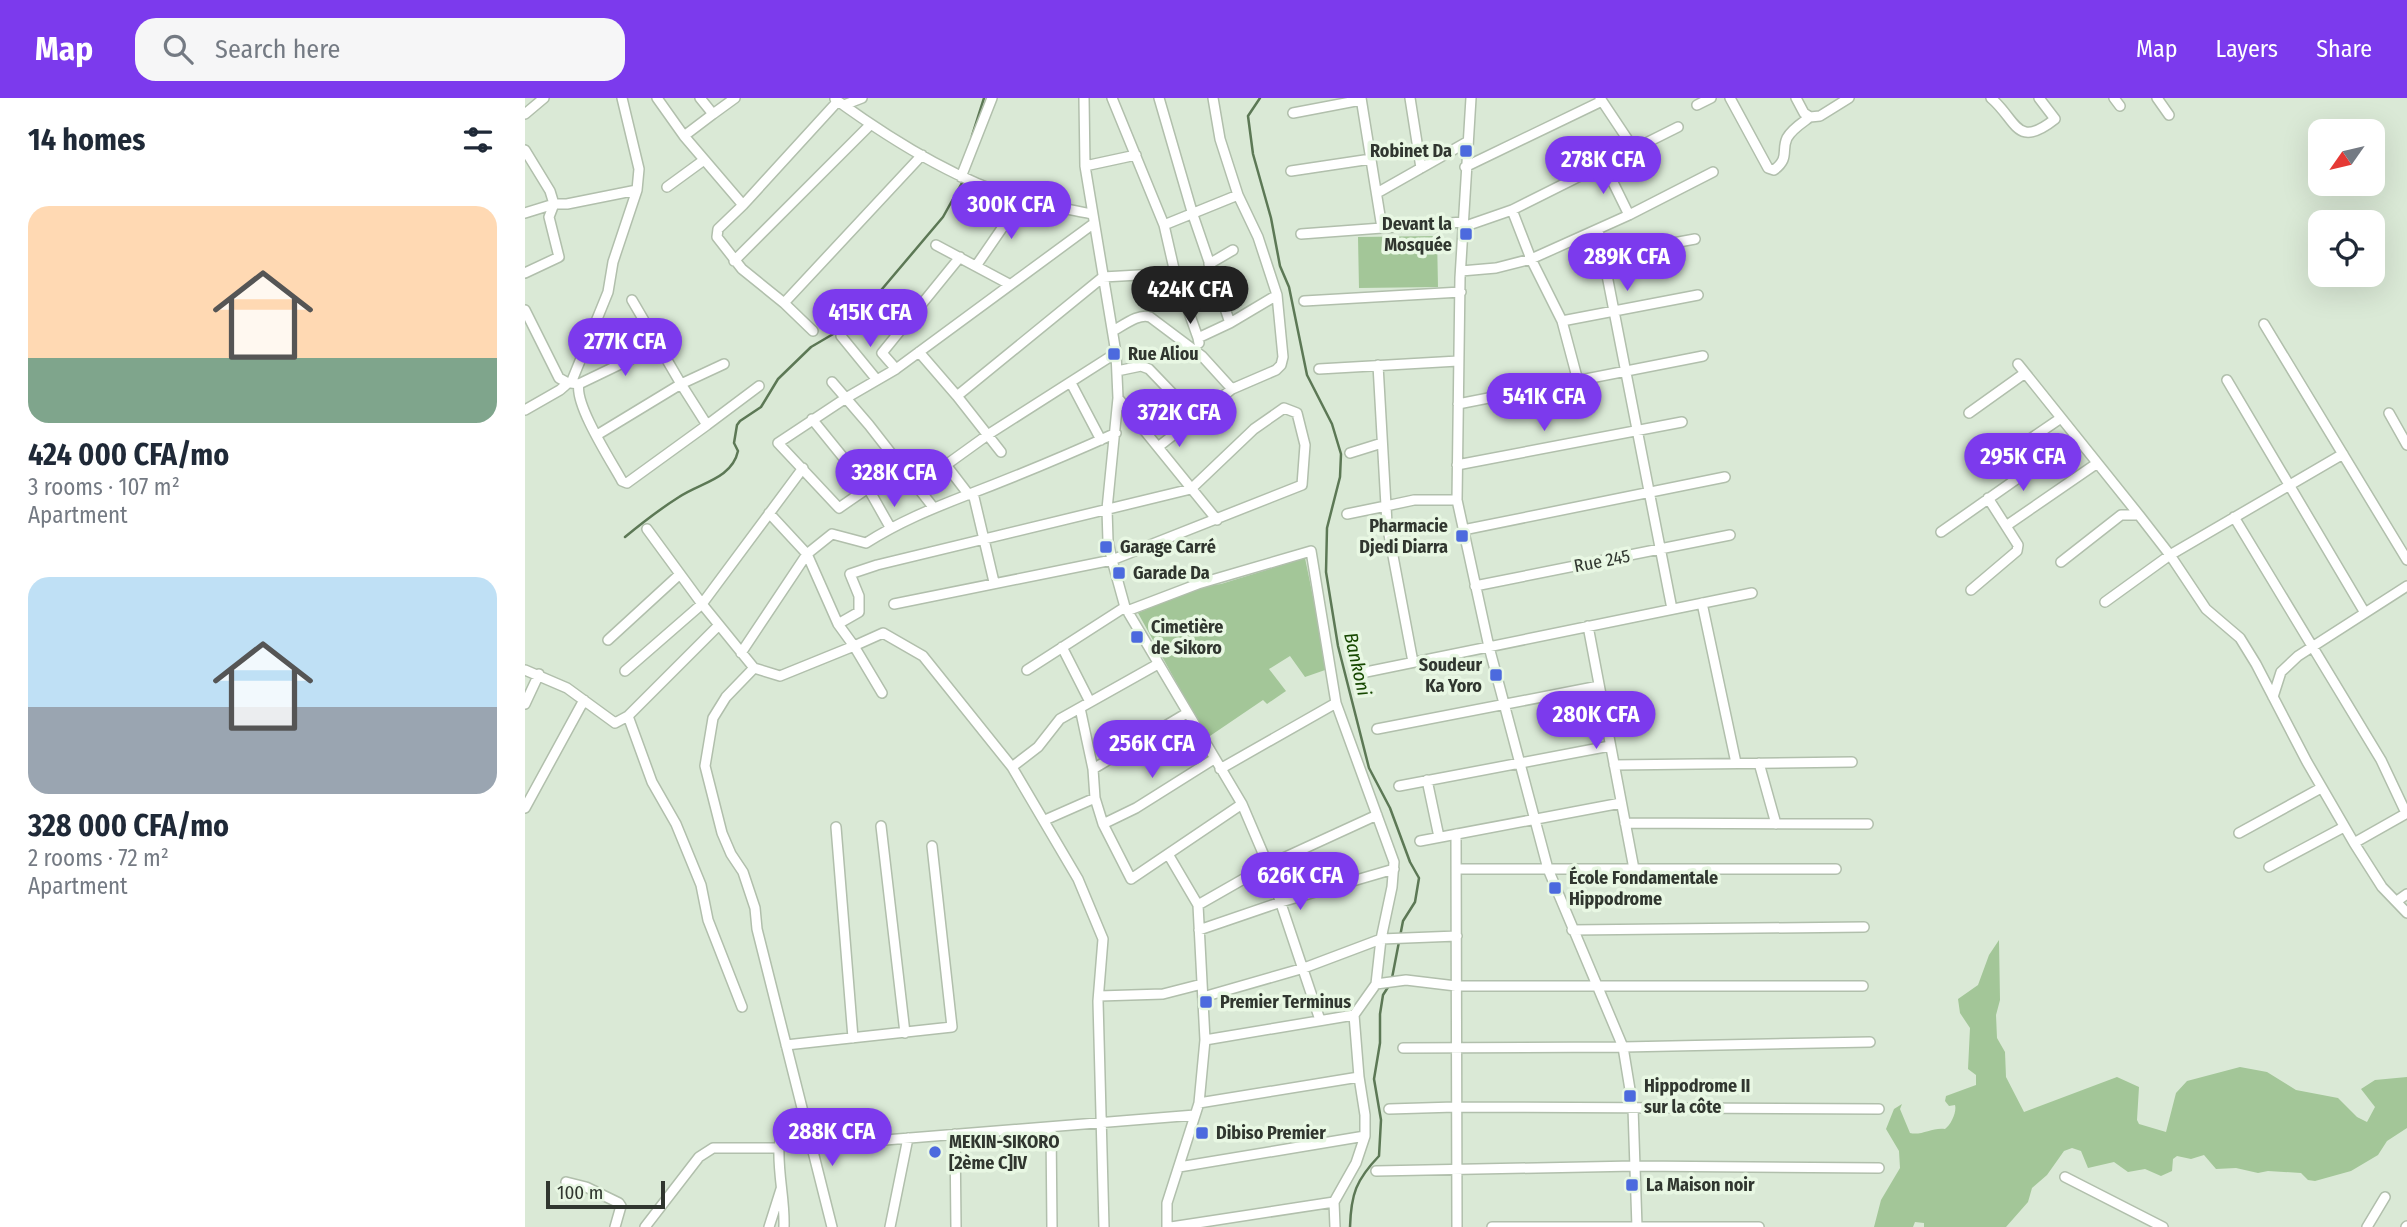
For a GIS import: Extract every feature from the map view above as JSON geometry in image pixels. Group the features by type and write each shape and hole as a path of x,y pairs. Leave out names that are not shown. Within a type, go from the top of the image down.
{"street":[{"path":"525,114 544,98"},
{"path":"573,384 608,292 613,262 637,190 639,169 622,98"},
{"path":"657,98 684,136 743,205"},
{"path":"700,98 713,114"},
{"path":"684,136 735,98"},
{"path":"813,331 734,261 717,237 718,229 838,101 862,98"},
{"path":"961,177 992,98"},
{"path":"1084,98 1085,166 1116,353 1116,433 1107,509 1108,541 1112,560 1126,609 1242,804 1268,865 1319,1020"},
{"path":"1112,98 1164,225 1175,273 1202,356"},
{"path":"1159,98 1193,215 1230,323"},
{"path":"1158,447 1232,389 1276,370 1283,357 1277,295 1258,237 1238,195 1220,139 1213,98"},
{"path":"1410,98 1421,168"},
{"path":"1697,105 1711,98"},
{"path":"1730,98 1768,168 1774,170 1786,156 1786,139 1797,127 1810,117 1820,116 1849,98"},
{"path":"1796,98 1804,113 1810,117"},
{"path":"1991,98 2014,126 2026,134 2034,133 2055,119 2044,99"},
{"path":"2157,98 2169,115"},
{"path":"1293,113 1361,99 1382,228"},
{"path":"1472,99 1465,167 1461,271 1457,500 1489,647 1548,869 1623,1048 1633,1108 1637,1226"},
{"path":"1465,167 1601,100 1634,149"},
{"path":"838,101 871,124 961,177 1022,199 1093,219"},
{"path":"734,261 871,124"},
{"path":"1301,234 1463,225 1512,210 1678,127"},
{"path":"1377,193 1467,142"},
{"path":"525,150 550,191 554,204 549,216 559,257 525,273"},
{"path":"784,303 922,155"},
{"path":"1085,166 1136,155"},
{"path":"1291,171 1371,159"},
{"path":"667,187 705,160"},
{"path":"1604,164 1629,215"},
{"path":"1461,271 1496,268 1531,259 1629,215 1713,172"},
{"path":"525,213 554,204 567,204 637,190"},
{"path":"1164,225 1238,195"},
{"path":"976,266 1022,199"},
{"path":"1512,210 1531,259 1562,321 1578,381"},
{"path":"869,488 839,508 778,443 812,419 896,369 1093,219"},
{"path":"1598,229 1672,609"},
{"path":"1603,256 1695,239"},
{"path":"936,245 1009,284"},
{"path":"1209,264 1233,250"},
{"path":"896,369 882,354 960,257"},
{"path":"957,396 1103,276 1175,273"},
{"path":"1304,301 1461,292"},
{"path":"1198,338 1230,323 1277,295"},
{"path":"1562,321 1698,295"},
{"path":"632,300 707,425"},
{"path":"525,310 559,378 573,384 581,406 622,481 627,483 632,482 759,386"},
{"path":"1113,331 1145,315 1202,356 1232,389"},
{"path":"2264,324 2407,560"},
{"path":"841,336 877,380"},
{"path":"525,410 573,384 658,346"},
{"path":"919,352 989,434 1000,452"},
{"path":"994,582 985,539 971,494 946,465 989,434 1116,353"},
{"path":"1458,404 1703,356"},
{"path":"1319,369 1458,360"},
{"path":"597,435 681,384 724,364"},
{"path":"2018,364 2170,555 2206,609 2239,638 2344,827 2382,887 2407,913"},
{"path":"1378,365 1387,524 1413,662"},
{"path":"1117,371 1141,366 1149,369 1195,417"},
{"path":"1969,413 2025,373"},
{"path":"2227,380 2365,613"},
{"path":"832,382 933,507"},
{"path":"1071,383 1101,440"},
{"path":"1118,398 1217,520"},
{"path":"838,624 859,612 859,596 850,574 877,565 1191,489 1254,429 1284,408 1297,413 1305,445 1302,485 1112,560 894,604"},
{"path":"2389,413 2407,445"},
{"path":"1941,532 2018,478 2021,474 2014,458 2014,450 2061,418"},
{"path":"812,419 869,488 890,527"},
{"path":"1457,465 1682,422"},
{"path":"741,653 807,554 832,534 866,543 890,527 933,507 971,494 1116,433"},
{"path":"1350,453 1382,443"},
{"path":"2105,602 2170,555 2343,454"},
{"path":"2006,526 2096,464"},
{"path":"625,671 702,604 803,468"},
{"path":"1463,530 1725,478"},
{"path":"1971,590 2017,551 2018,545 1988,498"},
{"path":"1347,514 1414,500 1457,500"},
{"path":"769,513 807,554 838,624 882,693"},
{"path":"2061,562 2121,515 2139,515"},
{"path":"2234,517 2381,760 2406,813 2354,843"},
{"path":"647,529 702,604 754,668 780,676 883,634 923,656 1012,767 1078,879 1103,939 1099,996 1104,1227"},
{"name":"Rue 245","path":"1475,586 1730,535"},
{"path":"1027,670 1126,609 1198,584 1311,551 1336,703 1394,862 1376,984 1354,1015 1365,1136 1356,1163 1333,1202 1335,1227"},
{"path":"608,640 680,574"},
{"path":"2273,697 2281,672 2313,646 2407,586"},
{"path":"1366,672 1752,593"},
{"path":"1702,603 1736,763"},
{"path":"525,670 567,688 615,723 628,716 719,625"},
{"path":"1588,626 1634,869"},
{"path":"1062,647 1090,702"},
{"path":"1012,767 1038,747 1060,719 1158,664"},
{"path":"754,668 726,696 713,718 705,766 722,833 743,872 755,908 757,929 832,1227"},
{"path":"525,704 539,674"},
{"path":"1377,729 1599,686"},
{"path":"525,808 584,701"},
{"path":"1220,769 1336,703"},
{"path":"1080,708 1093,769 1095,798 1103,824 1131,878 1242,804"},
{"path":"1093,769 1187,713"},
{"path":"628,716 652,782 676,824 701,885 708,920 743,1007"},
{"path":"1399,786 1610,746"},
{"path":"1103,824 1136,808 1214,759"},
{"path":"1614,765 1852,762"},
{"path":"1759,763 1776,824"},
{"path":"1427,780 1439,837"},
{"path":"2239,834 2321,788"},
{"path":"1045,820 1095,798"},
{"path":"1420,841 1621,803"},
{"path":"1198,905 1268,865 1377,815"},
{"path":"1625,823 1868,824"},
{"path":"881,826 905,1033"},
{"path":"836,827 853,1038"},
{"path":"2269,867 2344,827"},
{"path":"1456,834 1457,1227"},
{"path":"786,1045 952,1027 932,846"},
{"path":"1168,854 1198,905 1205,1040 1199,1103 1167,1203 1169,1227 1333,1202"},
{"path":"1199,930 1281,902 1394,869"},
{"path":"1457,869 1836,869"},
{"path":"2397,901 2407,894"},
{"path":"1572,930 1864,927"},
{"path":"1203,997 1304,968 1381,939 1457,936"},
{"path":"1376,984 1406,980 1456,986 1863,986"},
{"path":"1099,996 1163,994 1202,984"},
{"path":"1205,1040 1354,1015"},
{"path":"1403,1048 1623,1048 1870,1042"},
{"path":"1199,1103 1359,1077"},
{"path":"1389,1109 1879,1109"},
{"path":"784,1227 785,1203 781,1187 779,1148 784,1121 792,1115 803,1117"},
{"path":"811,1146 1195,1115"},
{"path":"1051,1127 1052,1227"},
{"path":"955,1134 956,1227"},
{"path":"1178,1167 1365,1136"},
{"path":"890,1227 908,1138"},
{"path":"645,1227 706,1151 713,1148 779,1148"},
{"path":"1376,1171 1635,1166 1879,1168"},
{"path":"2065,1177 2163,1227"},
{"path":"566,1182 586,1187 619,1203 621,1206 615,1227"},
{"path":"769,1227 781,1187"},
{"path":"2367,1227 2385,1198"},
{"path":"1492,1227 1759,1227"}],"green space":[{"path":"1437,236 1438,287 1359,288 1358,237"},
{"path":"1305,558 1328,669 1305,677 1290,656 1269,669 1286,691 1267,704 1263,700 1207,738 1138,613 1198,587 1221,584"},
{"path":"1999,940 2000,1000 1996,1015 1997,1038 2005,1052 2006,1077 2024,1112 2117,1077 2139,1087 2139,1124 2166,1132 2176,1093 2187,1081 2240,1067 2267,1072 2296,1090 2338,1098 2357,1117 2367,1122 2375,1107 2361,1089 2375,1080 2407,1077 2407,1128 2387,1141 2378,1155 2351,1171 2315,1181 2308,1180 2301,1173 2216,1169 2204,1155 2191,1159 2177,1156 2173,1159 2172,1171 2161,1176 2145,1169 2128,1172 2114,1162 2088,1168 2081,1151 2072,1148 2064,1151 2047,1175 2032,1188 2028,1202 2006,1227 1924,1227 1924,1223 1915,1222 1913,1227 1874,1227 1881,1200 1900,1168 1899,1151 1886,1129 1894,1109 1902,1104 1900,1109 1910,1133 1945,1129 1953,1118 1955,1108 1955,1105 1949,1106 1945,1101 1946,1096 1976,1085 1976,1075 1968,1069 1970,1028 1960,1013 1958,999 1978,985 1989,955"}],"waterway":[{"path":"972,136 984,98"},
{"name":"Bankoni","path":"1260,98 1248,116 1253,154 1271,218 1280,266 1289,287 1307,375 1332,424 1341,454 1340,477 1327,528 1326,572 1338,646 1369,768 1390,808 1410,862 1419,878 1415,902 1403,921 1392,978"},
{"path":"625,537 687,492 714,479 729,468 738,451 734,443 740,421 761,407 778,379 811,347 840,330 866,308 943,217 963,181"},
{"name":"Bankoni","path":"1350,1227 1356,1188 1379,1156 1381,1120 1374,1079 1380,1043 1383,995 1390,984"}],"place":[{"name":"Robinet Da","path":"1466,151"},
{"name":"Devant la Mosquée","path":"1466,234"},
{"name":"Rue Aliou","path":"1114,354"},
{"name":"Pharmacie Djedi Diarra","path":"1462,536"},
{"name":"Garage Carré","path":"1106,547"},
{"name":"Garade Da","path":"1119,573"},
{"name":"Cimetière de Sikoro","path":"1137,637"},
{"name":"Soudeur Ka Yoro","path":"1496,675"},
{"name":"École Fondamentale Hippodrome","path":"1555,888"},
{"name":"Premier Terminus","path":"1206,1002"},
{"name":"Hippodrome II sur la côte","path":"1630,1096"},
{"name":"Dibiso Premier","path":"1202,1133"},
{"name":"MEKIN-SIKORO [2ème C]IV","path":"935,1152"},
{"name":"La Maison noir","path":"1632,1185"}]}
